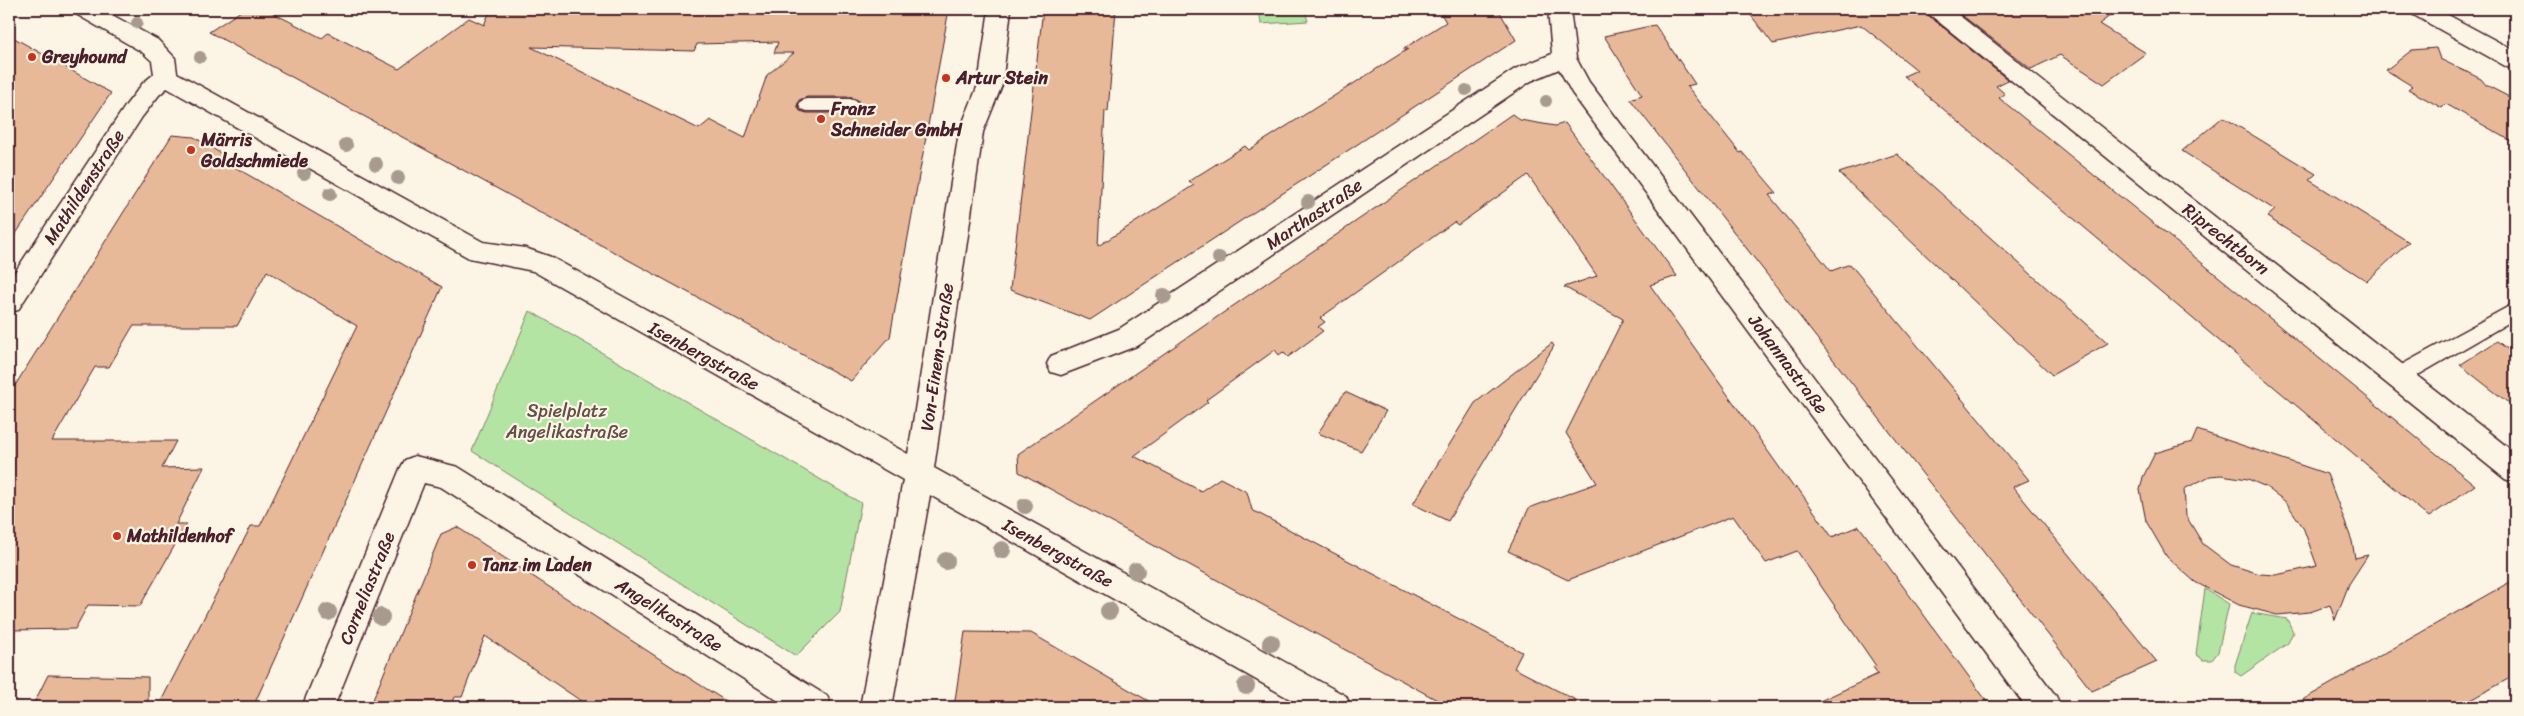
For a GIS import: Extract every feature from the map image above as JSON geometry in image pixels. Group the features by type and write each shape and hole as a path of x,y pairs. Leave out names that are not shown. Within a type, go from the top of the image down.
{"street":[{"path":"84,9 150,46 163,58 166,77"},
{"name":"Von-Einem-Straße","path":"876,707 927,429 971,132 990,86 1000,9"},
{"name":"Johannastraße","path":"1561,9 1564,58 1586,95 2045,707"},
{"name":"Riprechtborn","path":"1937,9 2515,470"},
{"path":"2420,9 2515,61"},
{"name":"Marthastraße","path":"1061,364 1129,337 1523,74 1564,58"},
{"name":"Mathildenstraße","path":"9,302 134,111 151,89 166,77"},
{"name":"Isenbergstraße","path":"166,77 478,251 525,258 542,264 686,347 1335,707"},
{"name":"Corneliastraße","path":"318,707 415,469"},
{"name":"Angelikastraße","path":"415,469 448,476 456,480 816,707"}],"lane":[{"path":"807,105 850,105"},
{"path":"2399,376 2515,310"}],"green space":[{"path":"1259,9 1304,9 1308,21 1261,24"},
{"name":"Spielplatz Angelikastraße","path":"530,311 861,503 840,612 796,656 472,451"},
{"path":"2205,589 2229,604 2218,652 2212,660 2203,660 2196,654"},
{"path":"2252,613 2287,619 2293,632 2288,643 2241,676 2235,672 2235,665"}],"building":[{"path":"244,9 265,9 322,38 328,33 399,69 469,18 484,25 490,11 949,9 890,337 851,381 209,32","holes":["778,42 774,53 794,53 767,75 745,138 710,120 699,129 531,47 694,51 697,44","807,97 850,97 858,100 860,106 857,111 850,113 807,113 800,111 797,106 799,100"]},
{"path":"1043,9 1116,9 1108,112 1105,110 1098,246 1194,185 1189,181 1245,146 1249,150 1408,49 1403,49 1446,22 1438,9 1498,9 1516,40 1090,320 1010,290"},
{"path":"1746,9 1924,9 1928,15 2008,80 1996,86 2005,94 1999,98 2475,485 2429,517 1904,76 1917,70 1861,25 1773,44"},
{"path":"1954,9 2119,9 2099,24 2146,53 2104,84 2060,55 2031,69"},
{"path":"1655,25 1695,84 1687,86 1740,153 1742,152 1777,193 1769,195 1831,271 1850,264 2029,480 2013,487 2157,662 2092,691 1630,99 1642,95 1604,36"},
{"path":"9,35 111,93 9,244"},
{"path":"2436,48 2440,59 2481,79 2486,85 2515,100 2515,143 2446,104 2442,108 2408,89 2412,86 2386,70 2412,50"},
{"path":"1512,114 1520,120 1555,126 1565,123 1677,276 1650,285 1794,488 1797,487 1832,537 1859,526 1991,707 1807,707 1878,674 1873,667 1876,666 1797,551 1766,563 1733,516 1568,580 1508,551 1529,508 1597,483 1566,433 1623,319 1564,287 1597,276 1528,175 1458,225 1454,222 1320,318 1325,322 1318,327 1323,331 1288,357 1283,352 1279,355 1275,350 1134,456 1201,491 1220,478 1247,492 1252,510 1522,652 1514,668 1589,707 1450,707 1019,472 1018,454"},
{"path":"2223,117 2316,174 2309,180 2409,242 2367,281 2267,217 2275,210 2182,151"},
{"path":"172,135 194,137 230,159 226,162 442,287 253,707 158,707 251,526 260,526 357,326 267,271 237,326 133,326 109,367 95,367 52,441 176,441 162,468 204,467 176,524 187,524 140,606 88,605 75,629 9,630 9,395"},
{"path":"1897,154 2108,343 2052,375 1839,173"},
{"path":"2497,341 2515,355 2515,408 2460,365"},
{"path":"1552,343 1554,346 1448,521 1413,504 1475,403"},
{"path":"1345,392 1386,411 1361,451 1318,433"},
{"path":"2197,430 2327,474 2352,541 2355,558 2368,555 2349,584 2335,620 2330,605 2310,612 2277,615 2239,605 2195,582 2167,557 2146,521 2140,490 2143,477 2155,453 2192,442","holes":["2221,475 2248,479 2266,487 2286,502 2303,527 2317,566 2276,575 2260,574 2231,565 2203,544 2186,516 2184,489 2210,476"]},
{"path":"457,527 735,707 590,707 485,636 462,697 454,697 450,707 370,707 441,534"},
{"path":"2515,579 2515,675 2459,707 2290,707"},
{"path":"965,632 1031,633 1159,707 954,707"},
{"path":"48,675 148,677 148,707 32,707"}],"place":[{"name":"Greyhound","path":"32,57"},
{"name":"Artur Stein","path":"946,78"},
{"name":"Franz Schneider GmbH","path":"821,119"},
{"name":"Märris Goldschmiede","path":"191,150"},
{"name":"Mathildenhof","path":"117,536"},
{"name":"Tanz im Laden","path":"472,565"}]}
